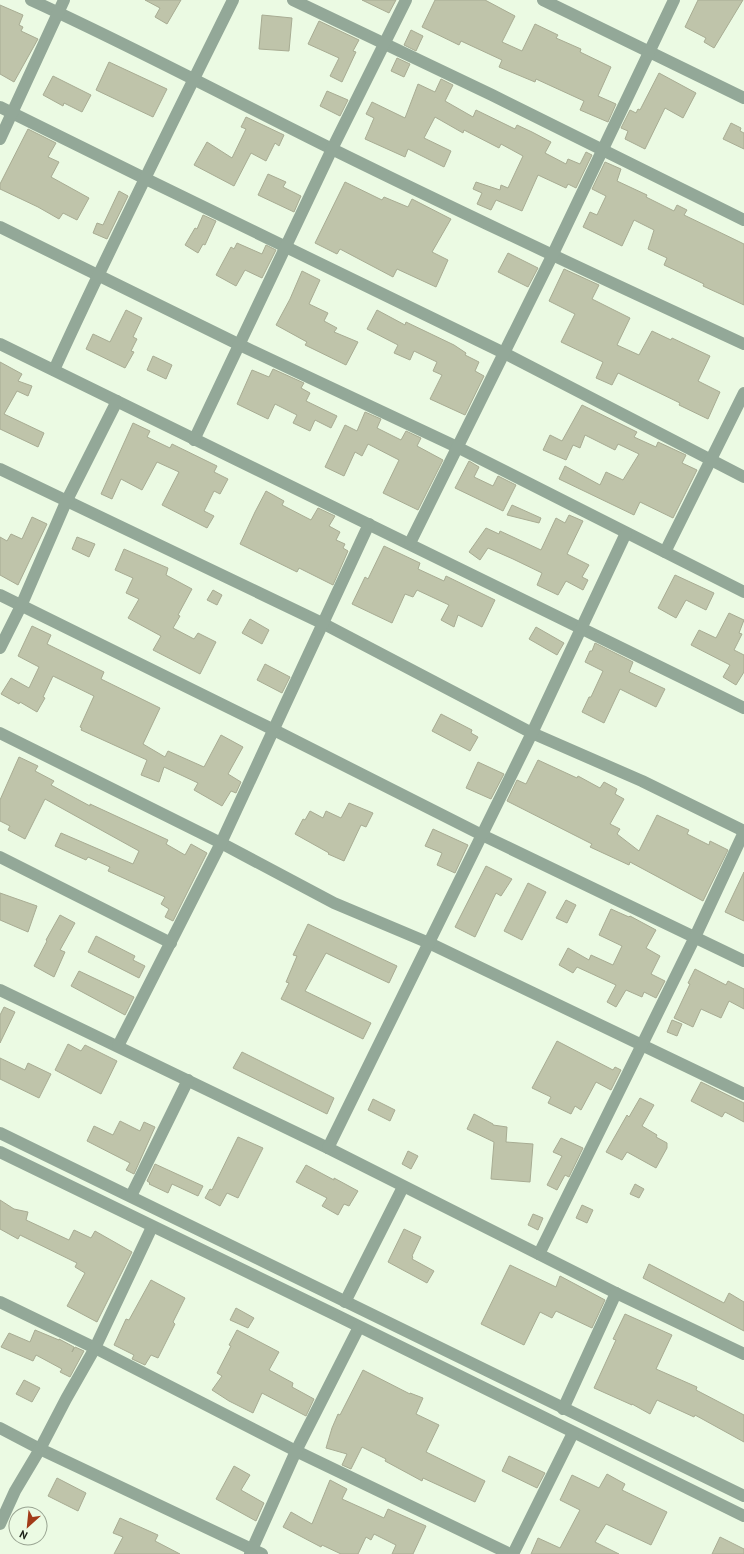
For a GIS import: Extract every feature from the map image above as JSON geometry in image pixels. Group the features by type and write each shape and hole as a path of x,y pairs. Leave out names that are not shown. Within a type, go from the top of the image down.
{"street":[{"path":"31,0 552,256 744,344"},
{"path":"0,139 64,0"},
{"path":"54,370 144,178 233,0"},
{"path":"293,0 744,220"},
{"path":"194,440 332,149 406,0"},
{"path":"543,0 744,98"},
{"path":"410,543 552,256 674,0"},
{"path":"0,106 144,178 504,353 744,477"},
{"path":"0,227 240,345 457,448 744,592"},
{"path":"0,344 194,440 410,543 744,708"},
{"path":"665,552 744,393"},
{"path":"0,648 21,606 66,502 117,401"},
{"path":"0,469 66,502 324,624 532,733 642,781 744,832 539,1254"},
{"path":"118,1046 221,843 324,624 369,524"},
{"path":"328,1148 532,733 626,533"},
{"path":"0,595 274,730 482,835 744,961"},
{"path":"0,733 221,843 334,903 429,943 641,1046 744,1094"},
{"path":"0,857 171,943"},
{"path":"0,990 328,1148 616,1293 744,1354"},
{"path":"131,1196 188,1080"},
{"path":"0,1133 744,1496"},
{"path":"0,1152 744,1516"},
{"path":"345,1302 403,1187"},
{"path":"0,1524 15,1491 40,1449 95,1348 152,1227"},
{"path":"563,1409 616,1293"},
{"path":"0,1302 95,1348 296,1451 510,1554"},
{"path":"0,1428 40,1449 255,1552 296,1451 359,1327"},
{"path":"513,1554 573,1433"}],"building":[{"path":"145,0 181,0 167,24 155,17 160,8"},
{"path":"362,0 396,0 389,13"},
{"path":"435,0 485,0 515,16 502,42 522,51 535,24 558,35 556,38 581,49 580,52 611,67 598,96 616,104 608,122 580,110 584,101 536,79 535,82 499,67 502,60 461,41 459,45 422,27"},
{"path":"698,0 743,0 714,48 704,42 706,38 685,27"},
{"path":"0,5 23,15 19,25 23,27 21,31 38,39 14,82 0,74"},
{"path":"262,15 292,18 289,51 259,49"},
{"path":"319,21 359,40 353,51 356,52 342,82 330,76 339,58 308,44"},
{"path":"411,30 423,36 416,51 404,45"},
{"path":"397,58 410,64 404,77 391,71"},
{"path":"109,62 167,89 153,117 96,90"},
{"path":"659,73 696,93 683,118 665,108 645,149 625,139 628,131 621,128 630,110 636,113 638,109 640,110"},
{"path":"53,76 91,95 82,112 64,103 63,106 43,95"},
{"path":"441,79 453,85 445,101 473,117 476,110 515,129 517,125 532,132 551,142 545,153 566,164 568,159 580,164 586,152 592,155 576,188 568,184 566,188 538,175 522,211 496,200 491,210 477,204 482,193 473,189 476,182 500,190 501,185 508,188 523,156 501,144 499,148 464,130 463,133 435,117 424,138 451,151 444,167 408,149 405,157 365,139 374,118 366,114 372,102 405,118 418,84 435,92"},
{"path":"327,91 348,100 340,116 320,106"},
{"path":"246,117 284,135 279,146 275,143 266,161 251,153 234,186 194,165 207,142 232,158 246,129 241,127"},
{"path":"731,123 741,128 740,131 744,133 744,149 723,139"},
{"path":"28,129 56,143 48,157 59,162 51,177 89,198 77,220 63,213 59,219 0,189 0,184"},
{"path":"605,162 621,169 617,181 647,195 646,197 674,211 677,205 687,210 684,215 744,244 744,305 703,286 704,284 664,265 667,258 648,249 654,230 634,220 622,246 583,227 590,212 597,215 606,196 592,189"},
{"path":"268,174 286,182 283,187 301,196 294,212 258,195"},
{"path":"345,182 382,200 384,197 408,207 412,199 451,219 432,252 448,260 436,287 397,269 393,277 340,249 337,254 315,243"},
{"path":"119,191 128,196 107,239 93,233 97,223 103,225"},
{"path":"203,215 216,221 205,245 203,244 198,253 185,245 195,228 197,229"},
{"path":"237,243 262,254 266,245 276,250 262,278 245,270 236,286 216,275 231,247 234,249"},
{"path":"508,253 538,268 528,287 498,272"},
{"path":"564,269 599,285 592,299 630,318 617,345 639,355 652,331 671,340 672,338 710,356 698,381 720,392 708,419 679,405 680,403 618,373 612,385 596,378 603,362 561,342 575,314 549,301"},
{"path":"302,271 320,280 309,304 328,313 324,321 337,328 334,332 358,342 346,365 305,345 307,342 276,325 290,299"},
{"path":"126,310 142,318 133,337 137,339 131,351 134,352 125,368 86,349 93,334 110,342"},
{"path":"377,310 405,325 406,322 454,345 466,353 465,355 479,362 475,371 484,376 465,415 430,399 442,375 433,371 437,362 414,351 410,360 394,353 398,345 367,329"},
{"path":"153,356 172,365 166,379 147,370"},
{"path":"0,362 22,374 18,381 32,386 28,396 17,391 4,414 44,433 38,447 0,429"},
{"path":"273,369 304,383 301,388 310,393 306,401 337,416 331,428 315,420 310,431 293,423 297,415 275,404 268,419 237,404 252,370 269,377"},
{"path":"582,405 637,432 634,437 656,447 658,442 686,455 682,463 697,470 673,518 640,502 634,515 559,479 565,466 600,485 606,472 623,480 639,454 618,444 615,450 585,435 580,448 573,445 566,460 543,450 550,435 562,441"},
{"path":"365,412 381,419 377,428 401,440 406,431 421,438 417,446 443,460 418,510 383,493 399,460 368,444 362,456 355,452 344,476 325,467 345,425 357,431"},
{"path":"133,423 150,431 147,437 170,448 172,444 217,466 214,472 228,479 220,494 214,491 204,511 214,516 207,528 162,505 179,472 157,462 142,490 121,479 112,499 101,494"},
{"path":"469,461 479,467 474,477 493,486 498,476 516,485 503,511 455,488"},
{"path":"266,491 284,501 282,505 311,520 318,508 335,516 329,526 340,532 336,540 345,544 343,548 348,551 333,585 299,568 297,572 240,544"},
{"path":"512,505 541,518 539,523 507,515"},
{"path":"569,515 583,521 567,554 589,565 582,577 588,580 583,590 566,581 558,595 537,585 542,573 488,548 480,560 469,552 486,528 499,534 500,531 541,550 556,518 565,523"},
{"path":"32,517 47,524 18,585 0,575 0,537 7,541 11,534 22,539"},
{"path":"77,537 95,544 89,557 72,549"},
{"path":"384,546 420,563 418,569 444,581 446,576 495,600 482,627 458,615 454,627 441,620 449,605 417,590 413,597 405,594 392,623 352,604 365,577 368,579"},
{"path":"124,549 168,568 166,575 192,589 173,628 194,639 198,633 216,642 200,674 153,650 161,636 128,618 139,599 126,593 133,578 115,570"},
{"path":"675,575 714,593 706,610 686,600 676,618 658,608"},
{"path":"213,590 222,595 217,605 207,600"},
{"path":"729,613 744,620 739,633 742,634 734,650 744,655 744,672 736,685 723,677 730,665 691,645 699,630 716,638"},
{"path":"250,619 269,630 262,644 242,633"},
{"path":"32,626 51,635 47,644 104,672 101,679 160,708 143,744 165,757 168,751 204,767 221,735 243,747 228,774 241,782 236,793 231,791 222,806 194,790 198,783 164,767 159,782 141,775 147,760 81,730 82,728 80,727 94,696 53,676 43,697 45,698 37,712 20,702 19,704 1,694 11,678 29,688 39,667 18,656"},
{"path":"536,627 564,643 557,655 529,639"},
{"path":"595,643 633,662 629,672 665,689 656,707 620,689 604,723 582,712 603,671 585,662"},
{"path":"265,664 290,677 282,693 257,680"},
{"path":"441,714 472,730 471,733 478,737 470,751 432,731"},
{"path":"19,757 38,766 35,771 54,781 51,785 90,806 90,804 168,840 166,844 185,855 191,844 207,853 173,921 165,917 169,909 161,904 165,897 108,871 110,867 88,857 86,860 55,846 61,833 133,864 139,851 45,799 25,839 8,830 10,826 0,821 0,800"},
{"path":"538,760 577,778 578,776 600,788 604,782 617,789 615,794 624,799 610,824 620,829 617,834 639,851 657,815 689,830 687,834 709,845 710,841 728,850 703,901 630,862 629,865 590,847 592,844 507,801 517,780 526,784"},
{"path":"478,762 504,774 491,799 466,788"},
{"path":"349,803 373,813 366,827 361,825 344,861 328,854 329,853 295,834 303,819 305,820 310,811 323,818 326,811 341,818"},
{"path":"433,829 468,845 455,873 437,865 442,853 425,846"},
{"path":"486,866 512,879 501,896 496,893 475,937 455,927"},
{"path":"744,872 744,921 725,912"},
{"path":"528,883 546,892 522,940 504,931"},
{"path":"0,893 37,906 28,932 0,920"},
{"path":"566,900 576,905 567,923 556,918"},
{"path":"611,909 629,917 630,916 656,930 646,948 660,956 651,974 665,981 656,998 644,992 642,997 626,990 616,1007 607,1002 616,985 577,967 573,973 559,965 568,948 589,960 591,955 613,965 622,946 599,935"},
{"path":"60,915 75,923 60,950 65,952 54,977 34,966"},
{"path":"308,924 397,966 389,983 326,953 305,991 371,1023 363,1039 281,999 289,983 286,982 297,956 293,955"},
{"path":"96,936 135,956 133,960 145,966 139,978 88,952"},
{"path":"695,969 726,985 728,981 744,989 744,1009 729,1001 721,1018 701,1009 693,1027 674,1018 690,984 688,983"},
{"path":"79,971 134,997 125,1015 71,986"},
{"path":"4,1007 15,1012 0,1043 0,1015"},
{"path":"672,1020 682,1024 677,1036 667,1032"},
{"path":"557,1041 613,1070 615,1067 621,1070 611,1090 596,1082 581,1110 575,1106 571,1114 548,1103 551,1097 532,1088"},
{"path":"68,1044 81,1051 85,1045 117,1061 101,1094 55,1070"},
{"path":"242,1052 334,1098 327,1114 233,1068"},
{"path":"0,1058 25,1070 28,1063 51,1074 39,1098 0,1079"},
{"path":"701,1082 744,1103 744,1122 725,1112 722,1117 691,1101"},
{"path":"640,1098 654,1105 642,1126 657,1135 656,1137 667,1143 667,1148 656,1168 627,1152 622,1160 606,1152 627,1115 629,1117"},
{"path":"373,1099 395,1110 390,1121 368,1110"},
{"path":"474,1114 493,1125 507,1127 506,1142 533,1144 530,1182 491,1179 494,1142 467,1129"},
{"path":"120,1121 140,1131 144,1122 155,1127 134,1174 126,1170 130,1163 87,1141 94,1126 113,1135"},
{"path":"238,1137 263,1148 238,1198 227,1193 220,1206 205,1198 210,1189 212,1190"},
{"path":"561,1138 583,1148 569,1177 565,1175 557,1190 547,1185 562,1156 553,1152"},
{"path":"408,1151 418,1156 411,1169 402,1164"},
{"path":"155,1164 203,1186 198,1196 172,1184 168,1193 149,1184 150,1183 147,1181"},
{"path":"306,1165 358,1191 349,1206 344,1204 338,1215 322,1206 327,1198 296,1182"},
{"path":"635,1184 644,1189 639,1198 630,1194"},
{"path":"0,1200 14,1209 28,1212 26,1220 69,1240 74,1230 91,1238 95,1231 132,1252 97,1322 67,1306 85,1273 75,1267 77,1263 20,1235 18,1239 0,1229"},
{"path":"582,1205 593,1210 587,1223 576,1218"},
{"path":"533,1214 543,1218 538,1230 528,1225"},
{"path":"404,1229 421,1237 412,1259 434,1271 427,1283 388,1262"},
{"path":"649,1264 724,1303 729,1293 744,1302 744,1331 643,1278"},
{"path":"510,1265 556,1287 560,1276 605,1300 592,1328 556,1311 552,1318 540,1312 524,1345 481,1324"},
{"path":"151,1280 185,1298 173,1322 175,1324 158,1358 151,1355 145,1365 132,1359 134,1355 114,1345 126,1319 129,1320"},
{"path":"236,1308 254,1318 248,1328 230,1320"},
{"path":"625,1314 672,1335 656,1369 697,1387 696,1390 744,1415 744,1442 695,1415 694,1417 657,1400 650,1414 632,1404 594,1388 616,1340 613,1339"},
{"path":"35,1330 59,1339 74,1347 72,1352 75,1347 84,1351 70,1377 60,1372 62,1369 36,1355 33,1361 1,1347 9,1333 30,1342"},
{"path":"237,1330 279,1352 269,1370 293,1383 292,1387 314,1399 306,1416 262,1393 253,1413 229,1401 212,1390 222,1376 217,1373 231,1346 229,1345"},
{"path":"363,1370 410,1394 423,1398 416,1414 439,1425 426,1452 485,1481 475,1502 423,1478 422,1481 385,1461 386,1459 362,1447 351,1469 342,1465 347,1454 326,1448 338,1414 340,1415"},
{"path":"24,1380 40,1388 32,1402 16,1394"},
{"path":"509,1456 545,1473 537,1488 502,1471"},
{"path":"234,1466 250,1475 241,1490 264,1503 256,1521 216,1499"},
{"path":"607,1474 625,1484 622,1490 667,1512 651,1545 606,1524 595,1542 619,1554 531,1554 538,1538 560,1548 580,1510 560,1500 572,1475 599,1488"},
{"path":"57,1478 86,1493 78,1511 48,1496"},
{"path":"330,1480 347,1489 342,1499 384,1518 388,1509 426,1526 413,1554 392,1554 396,1545 374,1534 371,1540 366,1537 358,1554 341,1554 322,1545 321,1547 283,1527 291,1512 312,1524"},
{"path":"120,1518 158,1535 155,1541 180,1554 114,1554 123,1537 113,1533"},
{"path":"720,1537 744,1549 744,1554 712,1554"}]}
